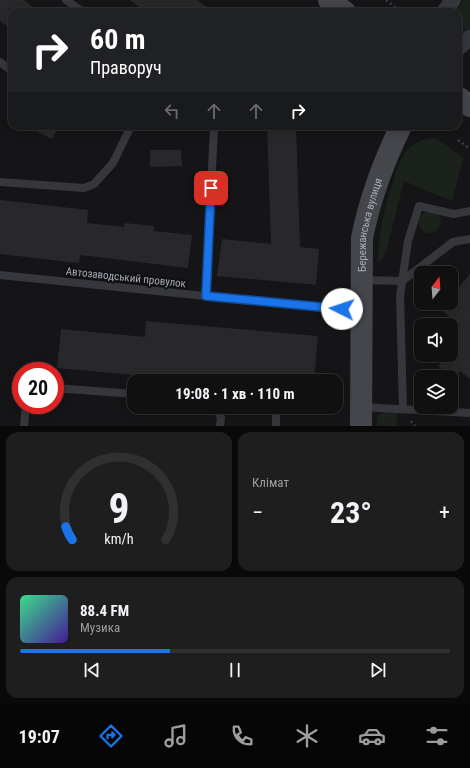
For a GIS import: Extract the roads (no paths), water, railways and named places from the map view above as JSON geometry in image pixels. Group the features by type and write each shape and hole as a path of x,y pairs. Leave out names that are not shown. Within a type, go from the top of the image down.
{"street":[{"path":"329,0 340,8"},
{"path":"462,45 470,38"},
{"name":"Бережанська вулиця","path":"361,416 362,238 366,216 384,161 399,130"}],"lane":[{"path":"66,0 77,8"},
{"path":"0,182 84,188 94,184 113,163 129,130"},
{"path":"206,296 214,130"},
{"path":"403,409 400,296 408,241 419,206 454,214 470,211"},
{"path":"362,280 402,282 453,242 470,239"},
{"name":"Автозаводський провулок","path":"0,275 322,308 362,310"},
{"path":"64,389 127,393"},
{"path":"361,416 403,409 470,413"},
{"path":"24,426 25,414"},
{"path":"219,414 221,418 220,426"},
{"path":"276,414 276,426"}]}
